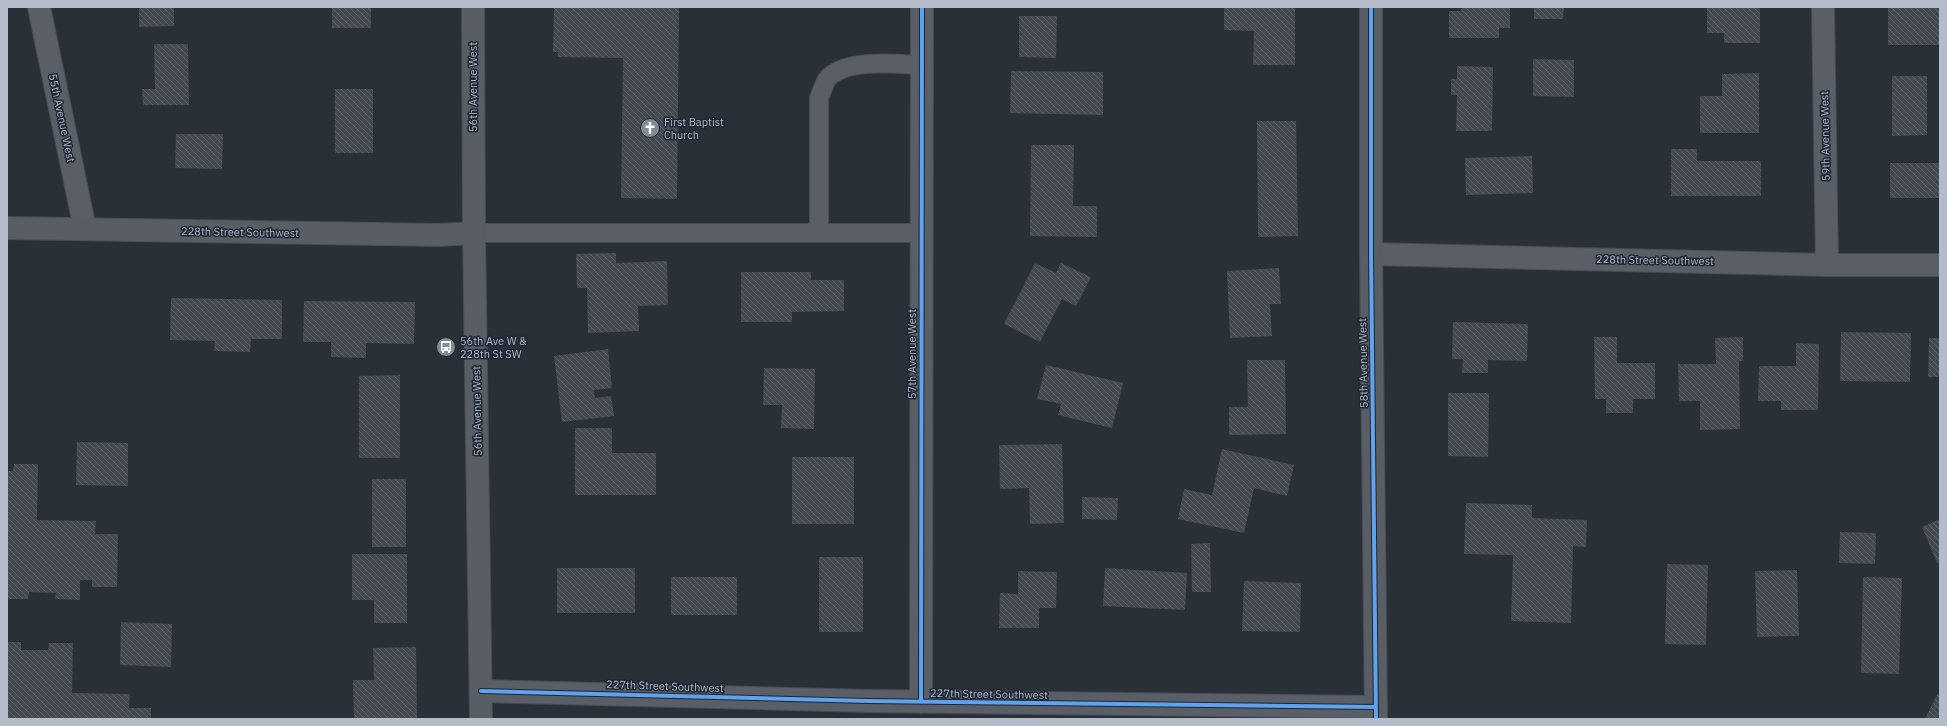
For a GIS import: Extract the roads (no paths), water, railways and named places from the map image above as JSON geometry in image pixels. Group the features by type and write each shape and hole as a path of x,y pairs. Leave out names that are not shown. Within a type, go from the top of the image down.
{"street":[{"name":"55th Avenue West","path":"39,7 85,229"},
{"name":"56th Avenue West","path":"473,7 474,233 481,719"},
{"name":"57th Avenue West","path":"921,702 922,7"},
{"name":"58th Avenue West","path":"1370,7 1370,254 1376,713"},
{"name":"59th Avenue West","path":"1824,7 1827,265"},
{"name":"228th Street Southwest","path":"7,228 439,235 474,233"},
{"name":"228th Street Southwest","path":"1370,254 1827,265 1940,265"},
{"name":"227th Street Southwest","path":"481,690 868,710 921,702 1376,713"}],"lane":[{"path":"819,233 819,98 828,78 841,70 866,64 922,65"},
{"path":"474,233 922,233"}],"place":[{"name":"First Baptist Church","path":"650,128"},
{"name":"56th Ave W & 228th St SW","path":"446,347"}]}
